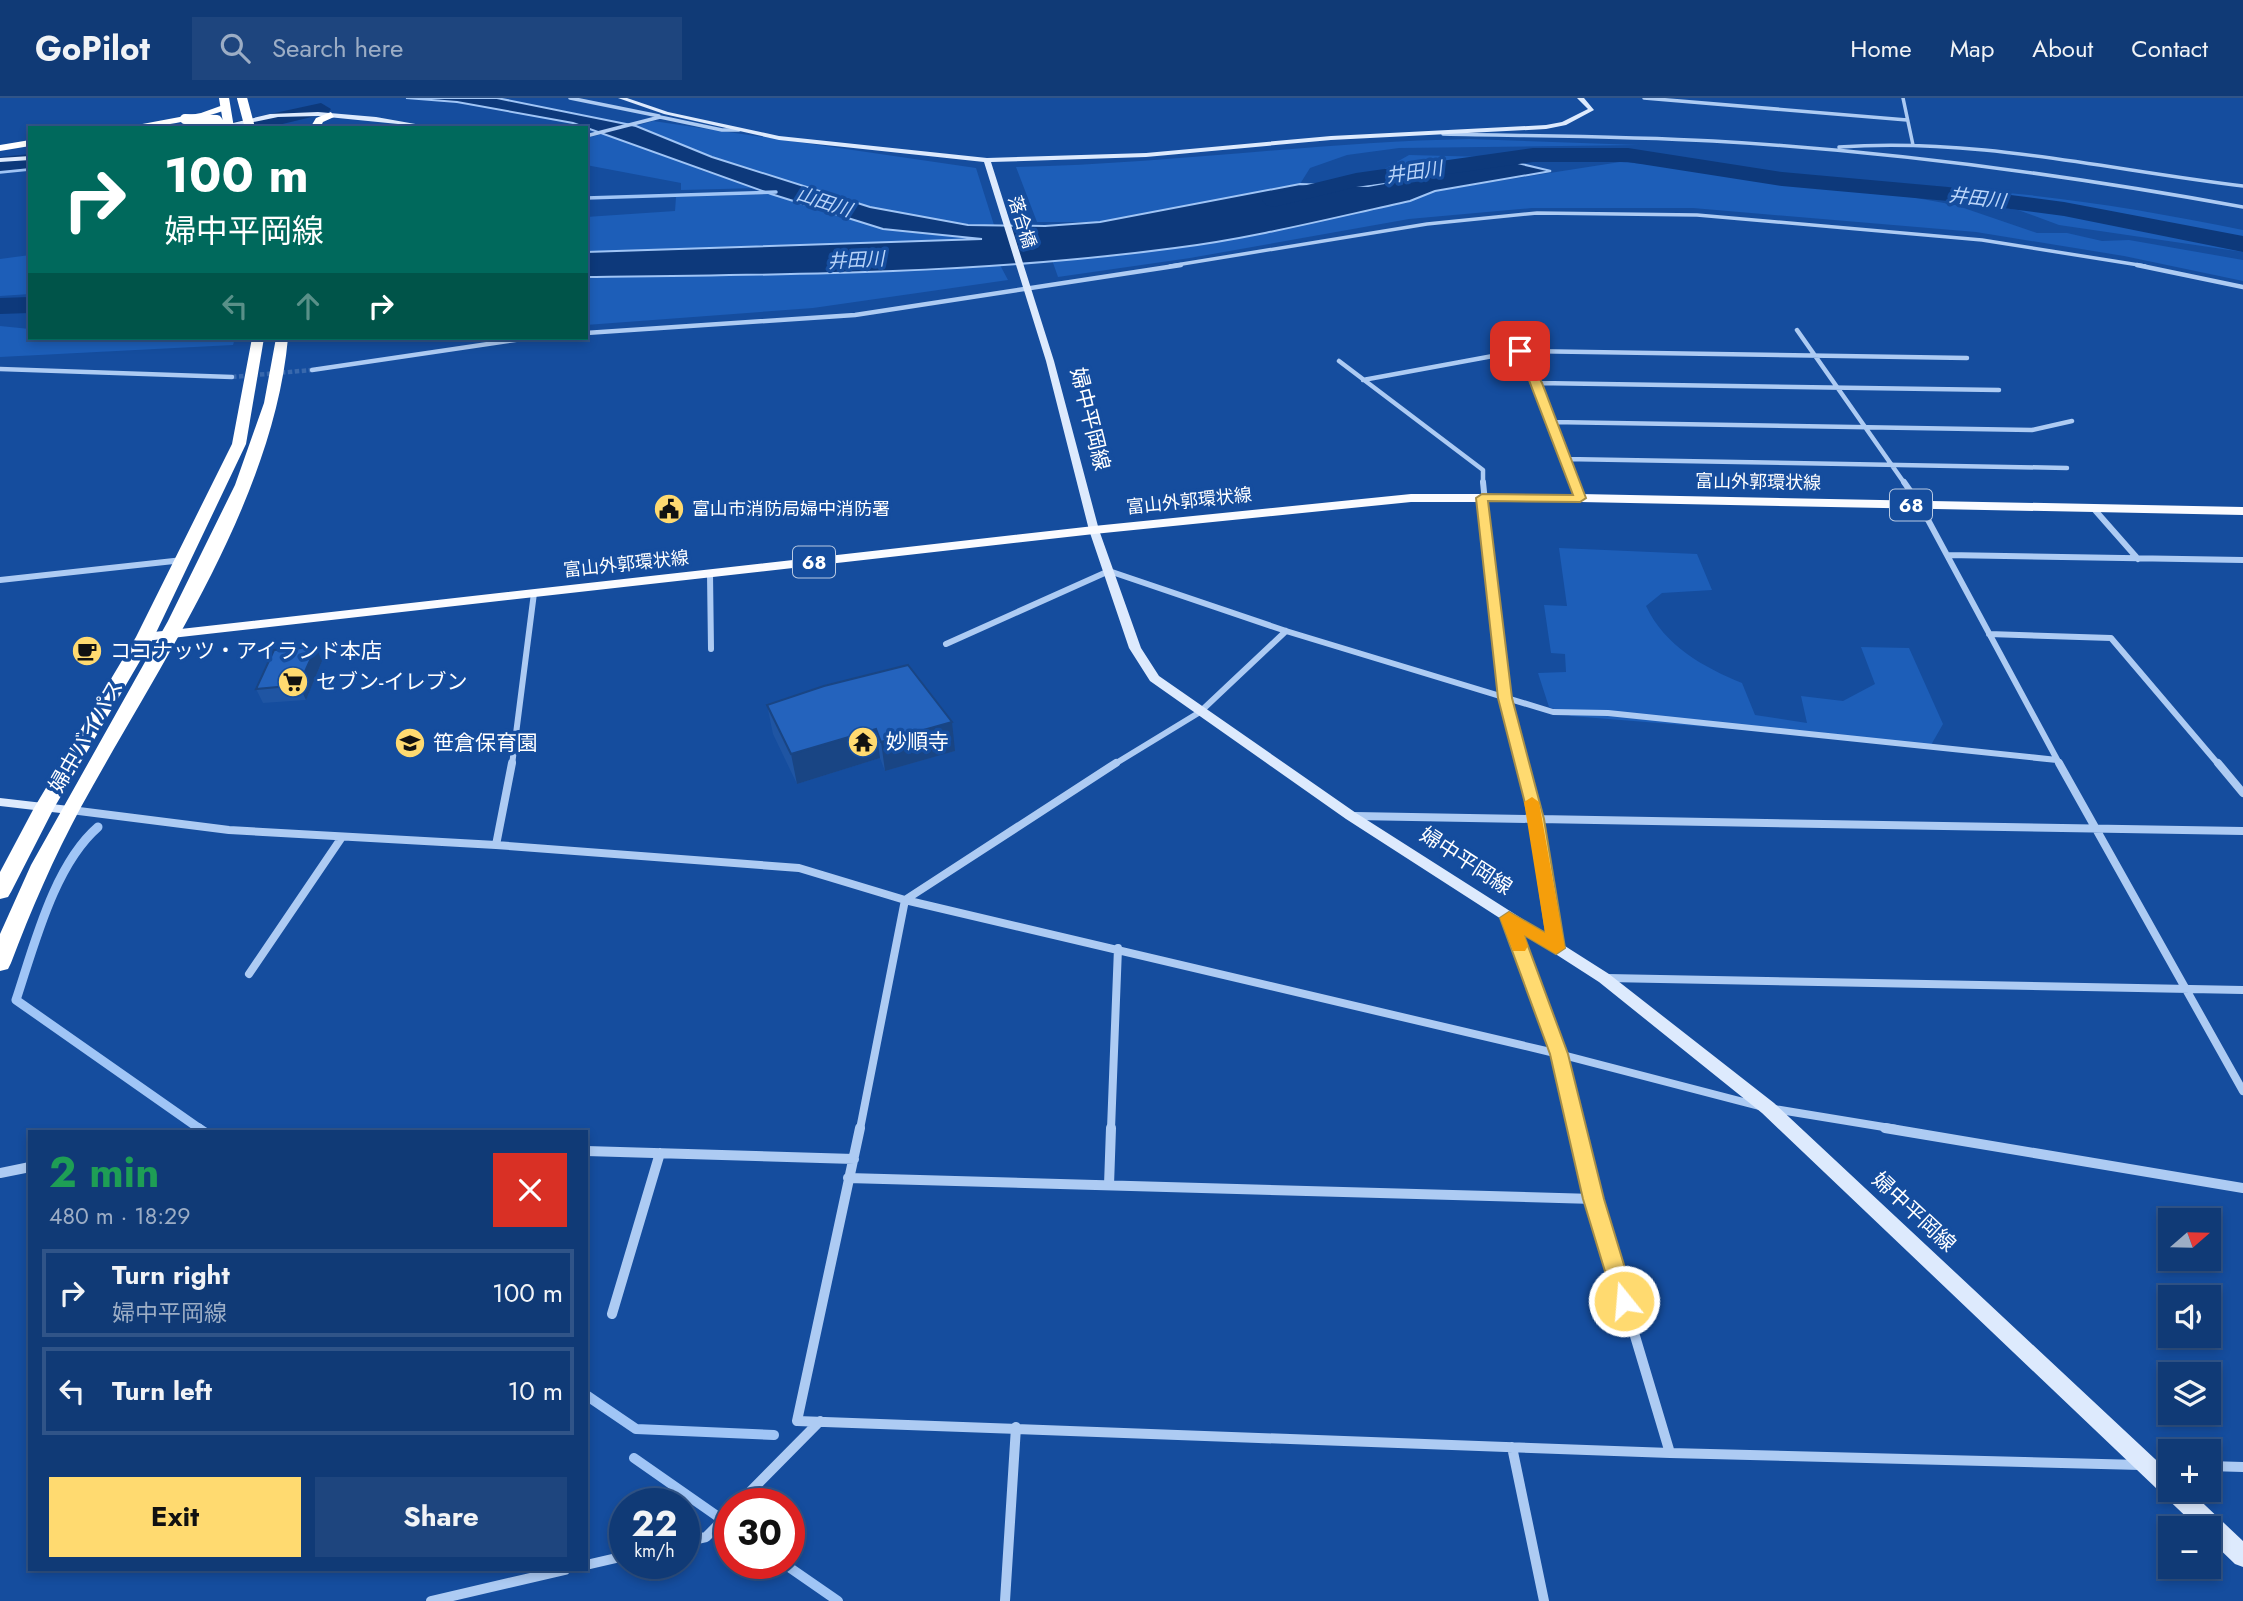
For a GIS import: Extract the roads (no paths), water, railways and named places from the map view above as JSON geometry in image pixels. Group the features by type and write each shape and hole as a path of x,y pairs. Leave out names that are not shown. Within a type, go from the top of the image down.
{"highway":[{"path":"242,98 249,126"},
{"path":"185,119 225,102 229,126"},
{"path":"316,126 319,120 331,115"},
{"path":"139,126 185,119 217,120 220,126"},
{"path":"0,148 28,143"},
{"name":"婦中バイパス","path":"0,963 20,911 69,810 171,635 213,553 262,442 281,346"},
{"name":"婦中バイパス","path":"0,892 44,808 145,637 239,444 258,347"}],"main road":[{"path":"621,98 666,113 739,130 833,145 988,163 1146,155 1331,138 1564,124 1592,109 1580,98"},
{"path":"224,126 276,115 318,114 359,115 423,126"},
{"path":"0,160 28,158"},
{"name":"落合橋","path":"988,163 1025,288"},
{"name":"婦中平岡線","path":"1025,288 1051,361 1094,530 1135,648 1154,678 1351,816 1604,978 1768,1108 2158,1475"},
{"name":"富山外郭環状線","path":"145,637 1377,500 1580,498 2243,511"},
{"path":"0,802 69,810"},
{"name":"婦中平岡線","path":"2186,1502 2243,1556"}],"street":[{"path":"570,98 722,130 739,130"},
{"path":"1644,98 1907,120"},
{"path":"1903,98 1913,145"},
{"path":"588,135 658,117"},
{"path":"1439,133 1698,141 1824,149 2016,170 2243,207"},
{"path":"1824,149 1859,145 1913,145 2050,158 2243,186"},
{"path":"588,333 855,315 1427,224 1537,213 1698,215 1969,239 2119,261 2243,287"},
{"path":"1511,327 1537,383 1580,498"},
{"path":"1797,330 1920,505 2057,760 2243,1091"},
{"path":"312,370 515,340"},
{"path":"1363,380 1520,351 1966,358"},
{"path":"1339,360 1483,470 1482,498 1505,698 1536,819 1556,948"},
{"path":"0,369 232,377"},
{"path":"1537,383 1999,390"},
{"path":"1552,422 2032,430 2072,421"},
{"path":"1565,459 2067,467"},
{"path":"2094,509 2138,559"},
{"path":"1947,555 2243,560"},
{"path":"0,580 183,560"},
{"path":"946,644 1109,571 1286,631 1553,712 1608,713 2057,760"},
{"path":"710,573 710,649"},
{"path":"496,845 511,774 534,593"},
{"path":"1286,631 1200,712 1101,772 905,900 854,1159 797,1421 1670,1453 2158,1465"},
{"path":"1989,634 2111,638 2243,793"},
{"path":"69,810 229,830 496,845 799,868 905,900 1559,1054 1768,1108 2243,1188"},
{"path":"1351,816 2243,831"},
{"path":"249,974 342,837"},
{"path":"1509,918 1559,1054 1594,1199 1670,1453"},
{"path":"1109,1185 1118,948"},
{"path":"1604,978 2243,990"},
{"path":"588,1151 854,1159"},
{"path":"612,1314 660,1153"},
{"path":"0,1173 28,1167"},
{"path":"848,1178 1594,1199"},
{"path":"754,1488 820,1421"},
{"path":"1005,1601 1016,1427"},
{"path":"1512,1447 1544,1601"},
{"path":"2221,1466 2243,1467"},
{"path":"588,1565 609,1560"},
{"path":"431,1601 561,1571"}],"water":[{"name":"山田川","path":"406,98 497,98 636,126 712,157 870,207 968,225 1045,226 1100,222 1300,184 1368,186 1439,173 1496,158 1551,171 1435,191 1410,201 1264,233 1205,244 1102,257 881,272 588,277 588,252 982,239 883,229 771,194 588,128 588,126 457,102"}],"waterway":[{"name":"山田川","path":"246,126 321,109"},
{"name":"井田川","path":"1274,200 1356,180 1533,155 1628,155 1782,179 1948,194 2064,209 2243,244"},
{"name":"山田川","path":"0,164 28,161"},
{"path":"0,172 28,169"},
{"path":"588,198 776,192"},
{"name":"井田川","path":"0,306 28,305"},
{"path":"98,827 69,862 57,884 16,1000 200,1129"},
{"path":"588,1396 636,1429 774,1435"},
{"path":"634,1458 714,1514"},
{"path":"805,1578 838,1601"}],"tunnel":[{"path":"232,377 312,370"}],"place":[{"name":"富山市消防局婦中消防署","path":"669,509"},
{"name":"ココナッツ・アイランド本店","path":"87,651"},
{"name":"セブン-イレブン","path":"293,682"},
{"name":"妙順寺","path":"863,742"},
{"name":"笹倉保育園","path":"410,743"}]}
